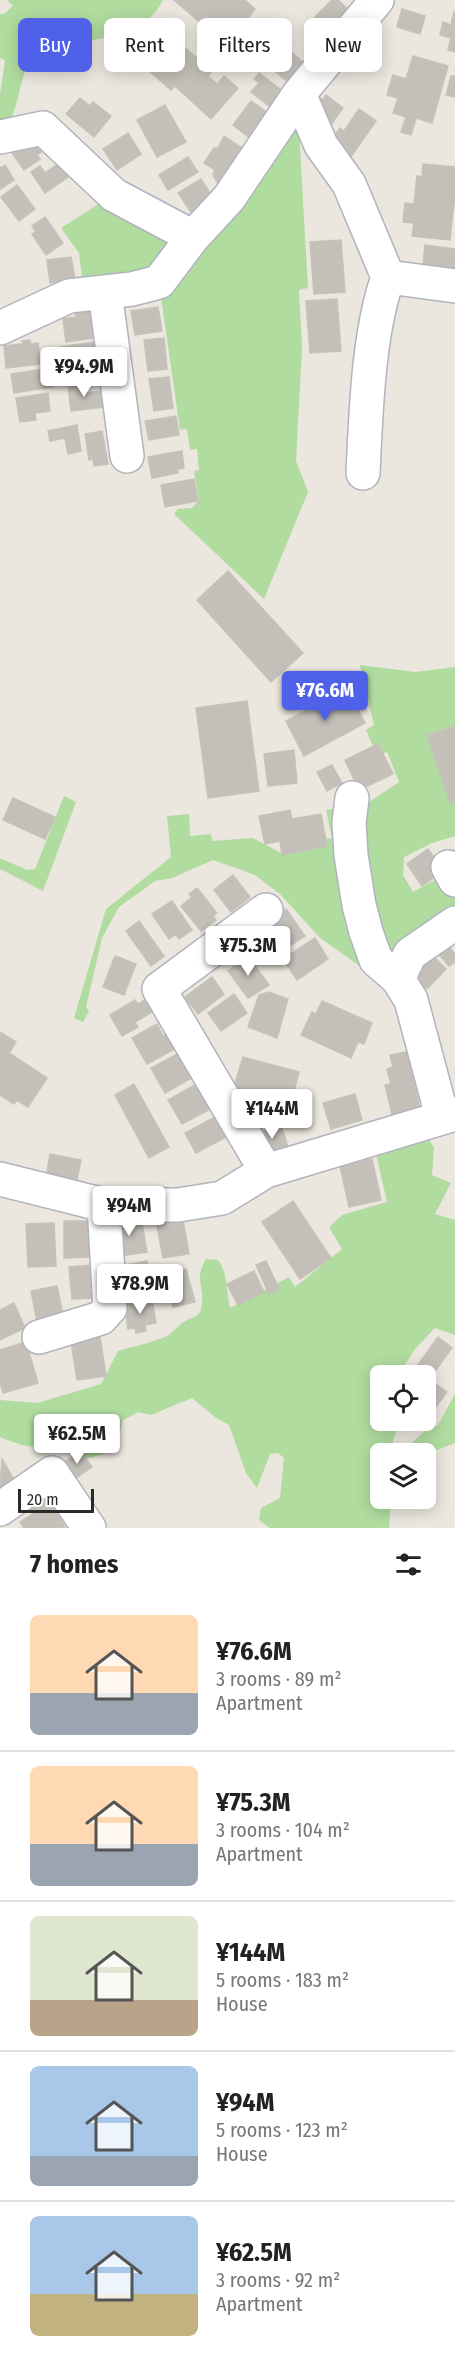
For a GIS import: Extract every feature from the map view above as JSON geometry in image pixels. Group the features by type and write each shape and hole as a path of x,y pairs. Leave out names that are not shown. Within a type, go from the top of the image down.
{"street":[{"path":"0,328 69,296 132,289 159,282 228,198 299,94 370,3"},
{"path":"299,94 321,145 349,184 388,277 379,303 366,407 363,473"},
{"path":"0,137 43,128 114,195 194,237"},
{"path":"388,277 455,286"},
{"path":"105,292 127,456"},
{"path":"0,1179 104,1205 178,1205 222,1198 266,1172 449,1115 411,1000 398,979 376,960 361,914 351,855 349,823 352,798"},
{"path":"266,910 159,989 266,1172"},
{"path":"398,979 410,954 455,923"},
{"path":"39,1337 101,1318 110,1308 104,1205"},
{"path":"0,1509 52,1473 89,1528"}],"green space":[{"path":"7,0 163,0 149,18 104,18 104,38 92,40 92,18 18,18 18,72 25,72 12,116 0,122 0,95 5,60 0,58 0,14 4,14 13,6"},
{"path":"291,123 299,130 308,288 299,290 302,348 296,461 308,492 264,599 174,514 178,509 192,508 199,500 194,471 199,470 197,449 190,450 187,429 180,430 160,290"},
{"path":"105,200 175,240 149,274 83,285 79,253 61,228"},
{"path":"360,665 415,672 455,667 455,836 432,843 404,857 403,875 413,892 446,874 455,893 455,911 406,951 361,967 319,937 281,895 255,875 213,860 172,878 155,881 119,907 102,938 86,1007 89,1011 83,1022 74,1018 106,909 171,857 167,816 189,814 190,836 211,834 212,841 253,838 281,853 297,850 298,844 332,838 326,810 366,804 399,782 387,752 377,756 366,730 374,725"},
{"path":"64,796 76,802 43,891 0,869 0,858 27,870 35,869"},
{"path":"425,1132 434,1148 432,1175 451,1183 435,1214 455,1220 455,1335 435,1328 415,1349 405,1365 370,1365 370,1431 396,1431 394,1443 370,1443 370,1509 390,1509 389,1528 270,1528 259,1520 261,1508 280,1498 284,1458 278,1453 270,1454 257,1488 246,1473 229,1425 216,1418 192,1398 151,1415 138,1412 122,1421 116,1443 112,1448 86,1459 78,1437 47,1446 31,1447 0,1437 0,1400 37,1403 101,1384 118,1351 167,1336 197,1315 202,1303 200,1277 206,1259 218,1260 221,1265 230,1308 289,1277 295,1287 342,1249 329,1227 342,1215 387,1202 375,1149"},
{"path":"455,1394 455,1443 436,1450 436,1443 411,1443 425,1431 436,1431 436,1426"}],"building":[{"path":"174,0 245,0 255,9 248,18 197,18 197,20"},
{"path":"332,0 338,0 349,10 341,18 314,18"},
{"path":"402,9 425,16 420,34 397,27"},
{"path":"454,12 455,52 448,50 451,38 440,35 443,22 451,25"},
{"path":"185,48 197,58 197,72 211,72 208,76 217,84 224,76 238,88 211,119 175,86 171,90 150,72 185,72"},
{"path":"292,52 304,63 304,67 289,83 276,72 292,72"},
{"path":"413,56 448,66 432,123 416,118 411,135 401,132 406,117 393,113 398,98 387,95 393,75 406,79"},
{"path":"259,73 285,93 273,109 251,92 259,83 254,79"},
{"path":"451,76 455,76 455,97 446,95"},
{"path":"326,95 343,108 330,126 313,106 319,97 323,100"},
{"path":"80,98 90,106 93,102 111,116 94,137 66,114"},
{"path":"251,101 269,114 251,139 233,125"},
{"path":"165,105 186,142 157,157 137,120"},
{"path":"359,109 376,121 350,158 333,138 340,128 344,131"},
{"path":"128,133 141,154 117,170 103,149"},
{"path":"224,136 245,150 223,192 213,175 215,170 204,163 214,148 218,148"},
{"path":"32,139 41,152 37,155 40,159 24,170 10,150"},
{"path":"188,157 198,172 168,190 159,175"},
{"path":"59,163 68,177 45,193 31,172 40,166 45,173"},
{"path":"423,164 455,167 450,240 412,236 414,223 403,222 405,203 414,204 417,176 422,177"},
{"path":"5,165 14,180 0,189 0,166 1,168"},
{"path":"201,179 213,198 191,212 178,193"},
{"path":"17,185 35,209 19,221 1,197"},
{"path":"45,217 63,243 46,255 32,234 36,232 32,226"},
{"path":"341,240 345,292 314,294 310,242"},
{"path":"425,245 455,249 455,279 422,277"},
{"path":"71,257 75,279 50,283 47,260"},
{"path":"337,299 341,351 310,353 306,301"},
{"path":"158,307 162,331 135,335 131,311"},
{"path":"89,310 93,338 66,342 63,319 76,317 75,312"},
{"path":"164,338 167,369 148,371 144,340"},
{"path":"30,340 31,344 38,343 40,364 6,368 4,346 23,344 22,341"},
{"path":"94,342 96,359 81,361 83,369 65,372 61,347"},
{"path":"49,368 53,387 14,393 11,374"},
{"path":"169,377 173,408 154,411 149,379"},
{"path":"85,383 86,393 102,391 104,407 71,411 68,385"},
{"path":"48,393 50,411 35,413 36,420 20,422 16,398"},
{"path":"176,416 179,435 149,440 145,421"},
{"path":"77,425 81,451 68,454 65,438 50,441 48,431"},
{"path":"102,431 108,464 94,466 93,459 89,460 85,434"},
{"path":"182,451 184,468 177,469 178,473 152,478 148,457"},
{"path":"194,479 198,501 165,507 161,485"},
{"path":"228,571 303,653 271,682 197,600"},
{"path":"347,689 365,723 304,756 286,721"},
{"path":"247,701 259,791 208,798 196,708"},
{"path":"455,726 455,801 450,803 427,736"},
{"path":"378,744 393,774 359,790 345,760"},
{"path":"294,750 297,783 268,786 264,754"},
{"path":"332,765 342,783 327,791 317,772"},
{"path":"13,798 55,817 45,839 3,820"},
{"path":"290,810 292,819 321,814 327,846 282,855 280,841 265,844 259,816"},
{"path":"428,849 444,871 422,886 407,864"},
{"path":"233,875 250,897 231,912 214,890"},
{"path":"197,888 217,913 213,916 216,920 201,931 181,906 192,897 189,894"},
{"path":"172,901 192,930 179,939 176,934 169,939 152,914"},
{"path":"286,909 305,936 281,952 273,940 277,937 270,928 274,925 271,920"},
{"path":"139,921 164,956 151,966 126,931"},
{"path":"315,938 328,959 297,980 283,959"},
{"path":"446,943 455,954 455,962 449,966 436,951"},
{"path":"431,954 446,969 427,989 412,974"},
{"path":"115,956 136,964 124,995 103,987"},
{"path":"248,956 269,985 248,998 228,971"},
{"path":"212,977 224,994 198,1014 185,997"},
{"path":"269,992 288,999 277,1038 248,1027 259,995"},
{"path":"234,994 247,1013 221,1031 208,1013"},
{"path":"135,1000 138,1004 145,1000 152,1012 135,1022 138,1027 122,1036 110,1015"},
{"path":"322,1001 372,1023 364,1044 358,1042 351,1058 301,1035 312,1012 316,1014"},
{"path":"157,1024 163,1036 174,1030 182,1045 147,1064 132,1038"},
{"path":"0,1032 16,1042 9,1053 47,1078 28,1107 17,1100 14,1104 0,1095"},
{"path":"183,1051 197,1075 165,1093 151,1068"},
{"path":"411,1051 418,1081 414,1082 420,1109 392,1115 385,1085 391,1084 387,1069 393,1067 390,1055"},
{"path":"243,1057 299,1072 290,1106 233,1090"},
{"path":"200,1082 214,1107 182,1124 168,1100"},
{"path":"134,1084 169,1147 149,1158 115,1095"},
{"path":"355,1094 362,1120 331,1129 323,1103"},
{"path":"217,1116 228,1136 196,1153 185,1133"},
{"path":"281,1125 288,1147 263,1155 256,1134"},
{"path":"50,1154 81,1160 77,1179 47,1173"},
{"path":"372,1159 381,1200 349,1207 340,1166"},
{"path":"293,1201 331,1258 300,1279 262,1222"},
{"path":"182,1215 189,1254 163,1258 156,1220"},
{"path":"141,1216 147,1252 113,1257 113,1220"},
{"path":"64,1221 89,1221 90,1257 64,1258"},
{"path":"54,1223 56,1266 28,1267 26,1224"},
{"path":"147,1261 151,1289 126,1293 121,1266"},
{"path":"266,1261 279,1289 269,1294 256,1265"},
{"path":"93,1265 95,1298 72,1299 69,1267"},
{"path":"186,1269 195,1302 173,1307 165,1275"},
{"path":"254,1271 264,1292 238,1305 227,1284"},
{"path":"57,1286 63,1315 37,1321 31,1291"},
{"path":"152,1299 156,1323 145,1325 146,1331 136,1333 135,1328 128,1329 124,1303"},
{"path":"14,1303 25,1328 0,1340 0,1310"},
{"path":"100,1336 106,1376 77,1380 71,1341"},
{"path":"438,1337 452,1348 436,1370 436,1365 418,1365"},
{"path":"26,1342 38,1383 3,1393 0,1382 0,1350"},
{"path":"436,1384 447,1392 436,1407"},
{"path":"81,1451 92,1467 73,1480 61,1464"},
{"path":"2,1459 16,1483 2,1491 0,1487"},
{"path":"47,1492 65,1527 24,1528 20,1522 34,1513 28,1503"}]}
